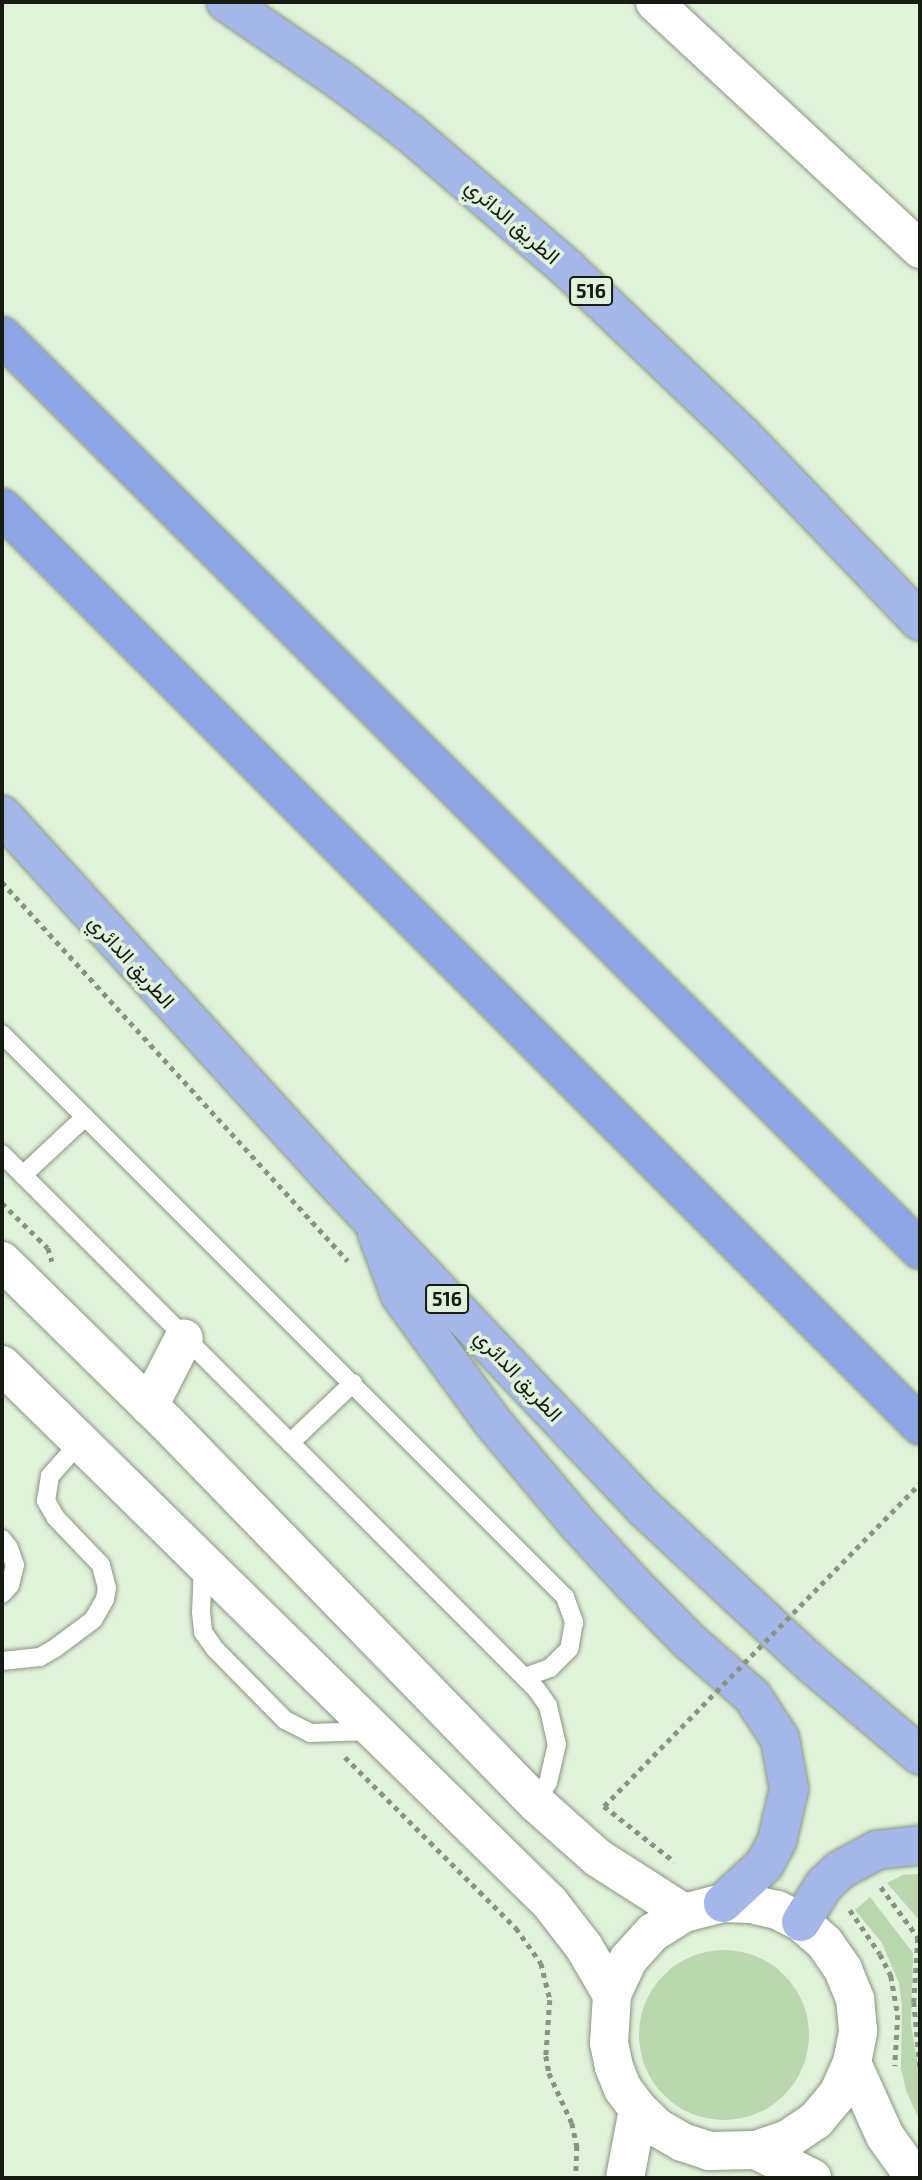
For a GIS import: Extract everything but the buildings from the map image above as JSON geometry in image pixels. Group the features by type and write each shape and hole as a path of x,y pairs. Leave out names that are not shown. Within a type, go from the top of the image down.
{"highway":[{"name":"الطريق الدائري","path":"226,2 329,72 410,134 568,269 743,436 920,621"},
{"path":"2,337 920,1250"},
{"path":"2,508 920,1425"},
{"name":"الطريق الدائري","path":"2,815 150,982 656,1518 813,1665 920,1755"},
{"path":"373,1221 400,1295 491,1420 577,1524 633,1584 689,1641 752,1696 780,1739 789,1789 777,1841 764,1865 723,1903"},
{"path":"801,1922 811,1903 840,1870 877,1850 920,1845"}],"street":[{"path":"654,2 920,249"},
{"path":"2,1261 149,1406 536,1803 598,1858 684,1913"},
{"path":"149,1406 184,1338"},
{"path":"2,1365 204,1560 550,1903 584,1947 612,1995"},
{"path":"736,2160 788,2139 816,2120 838,2094 852,2063 858,2031 851,1989 843,1969 825,1943 801,1922 777,1910 750,1904 723,1903 684,1913 653,1932 628,1960 612,1995 609,2043 614,2067 623,2089 638,2109 658,2128 682,2142 736,2160 812,2178"},
{"path":"852,2063 884,2136 915,2178"},
{"path":"625,2178 638,2109"}],"lane":[{"path":"2,1034 565,1597 574,1622 569,1648 550,1668 525,1677"},
{"path":"23,1175 85,1116"},
{"path":"2,1154 525,1677 548,1706 557,1744 548,1782 536,1803"},
{"path":"290,1443 353,1383"},
{"path":"2,1661 40,1657 54,1649 93,1620 105,1600 106,1576 101,1565 56,1518 46,1501 50,1476 81,1441"},
{"path":"2,1539 9,1548 15,1565 10,1585 2,1594"},
{"path":"204,1560 201,1612 203,1632 215,1649 285,1720 310,1733 376,1731"}],"path":[{"path":"676,1863 604,1807 920,1483"},
{"path":"339,1755 346,1757 516,1928 541,1963 550,2000 548,2065 572,2123 577,2146 576,2178"},
{"path":"876,1882 919,1938 914,2002 920,2067"}],"green space":[{"path":"920,1874 920,1921 887,1883 903,1875"},
{"path":"870,1897 913,1953 911,2025 920,2079 920,2122 906,2090 901,2069 902,2005 899,1983 882,1943 855,1910"},
{"path":"724,1950 756,1957 771,1964 784,1975 795,1988 802,2003 809,2035 802,2067 795,2082 784,2095 771,2106 756,2113 724,2120 692,2113 677,2106 664,2095 653,2082 646,2067 639,2035 646,2003 653,1988 664,1975 677,1964 692,1957"}]}
